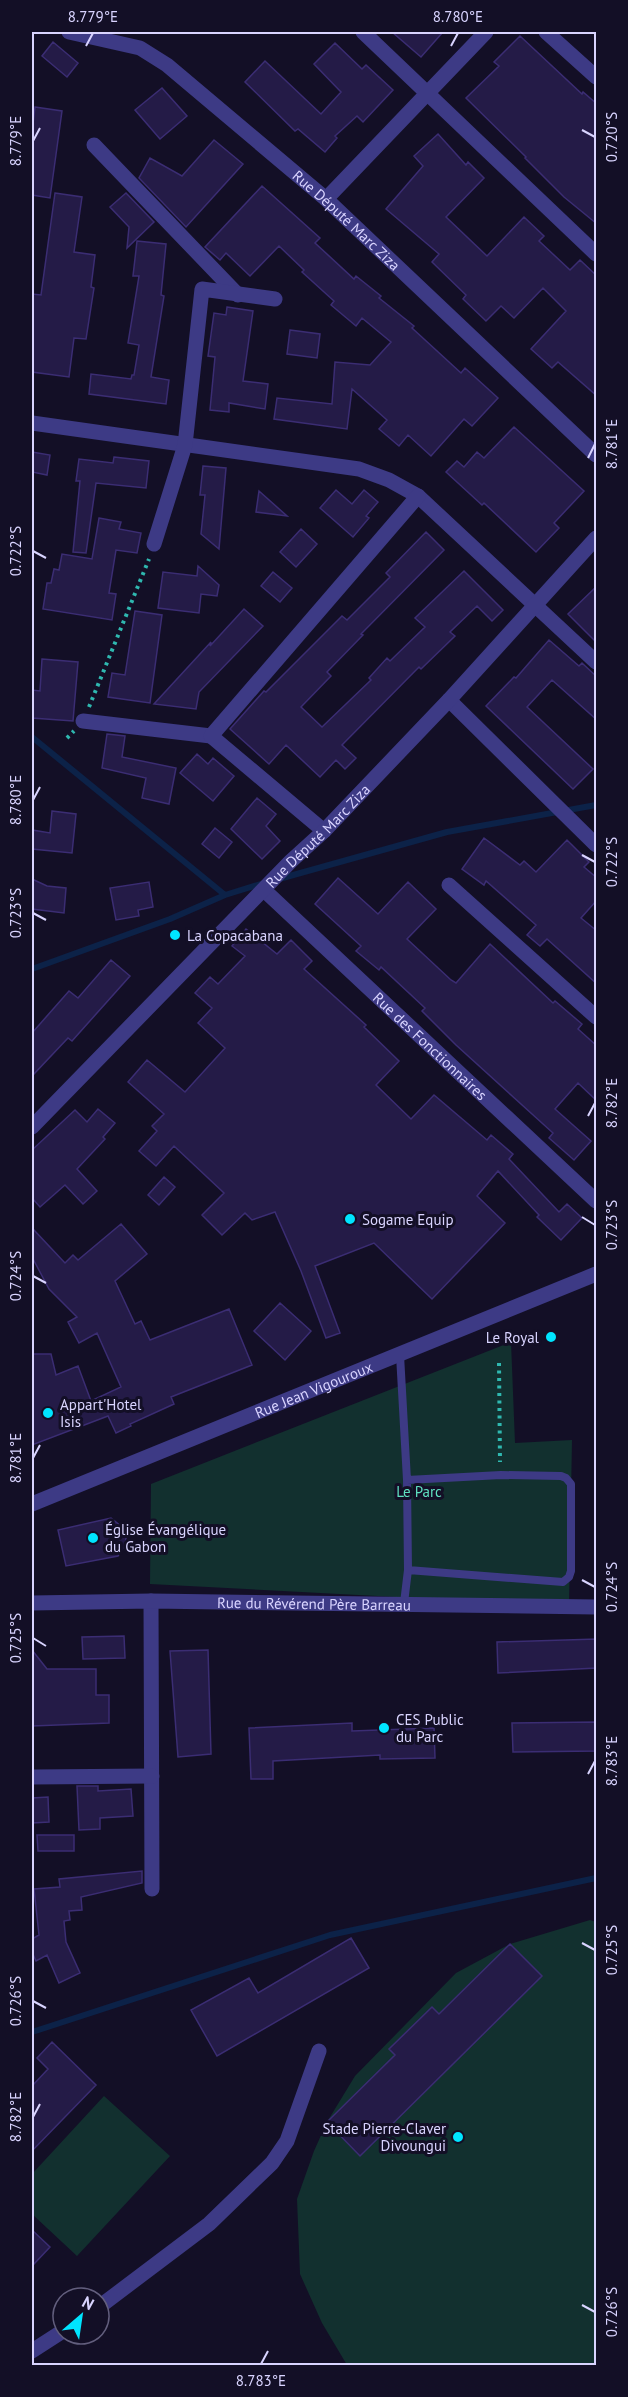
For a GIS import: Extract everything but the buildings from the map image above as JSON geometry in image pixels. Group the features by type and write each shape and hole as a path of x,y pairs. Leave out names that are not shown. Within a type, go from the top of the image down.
{"street":[{"name":"Rue Député Marc Ziza","path":"69,32 140,48 167,65 326,199 597,455"},
{"path":"363,32 597,254"},
{"path":"326,199 486,32"},
{"path":"546,32 597,77"},
{"path":"94,145 238,295"},
{"path":"154,544 185,445 202,289 275,299"},
{"path":"32,423 359,469 389,480 418,496 597,662"},
{"path":"211,736 418,496"},
{"name":"Rue Député Marc Ziza","path":"32,1127 291,861 324,831 449,700 597,538"},
{"path":"449,700 597,845"},
{"path":"83,722 211,736 324,831"},
{"path":"449,885 597,1017"},
{"name":"Rue des Fonctionnaires","path":"266,888 597,1201"},
{"name":"Rue Jean Vigouroux","path":"32,1504 597,1274"},
{"path":"151,1601 152,1889"},
{"name":"Rue du Révérend Père Barreau","path":"32,1603 151,1601 597,1607"},
{"path":"32,1777 152,1776"},
{"path":"111,2298 209,2224 272,2163 287,2141 319,2051"},
{"path":"32,2352 51,2339"}],"lane":[{"path":"400,1355 407,1480 408,1570 404,1603"},
{"path":"407,1480 501,1475 561,1476 567,1478 571,1484 571,1571 567,1580 563,1582 408,1570"}],"path":[{"path":"67,738 83,722 154,544"},
{"path":"499,1363 501,1475"}],"green space":[{"name":"Le Parc","path":"511,1342 515,1443 572,1440 569,1606 150,1584 151,1484"},
{"name":"Stade Pierre-Claver Divoungui","path":"590,1920 596,1922 596,2365 347,2365 322,2323 300,2274 297,2199 327,2122 355,2076 456,1973 510,1944"},
{"path":"104,2096 170,2156 77,2256 32,2214 32,2174"}],"waterway":[{"path":"32,737 225,895 264,883"},
{"path":"279,879 447,832 596,805"},
{"path":"32,969 170,919 225,895"},
{"path":"32,2032 330,1935 596,1878"}],"place":[{"name":"La Copacabana","path":"175,935"},
{"name":"Sogame Equip","path":"350,1219"},
{"name":"Le Royal","path":"551,1337"},
{"name":"Appart'Hotel Isis","path":"48,1413"},
{"name":"Église Évangélique du Gabon","path":"93,1538"},
{"name":"CES Public du Parc","path":"384,1728"},
{"name":"Stade Pierre-Claver Divoungui","path":"458,2137"}]}
